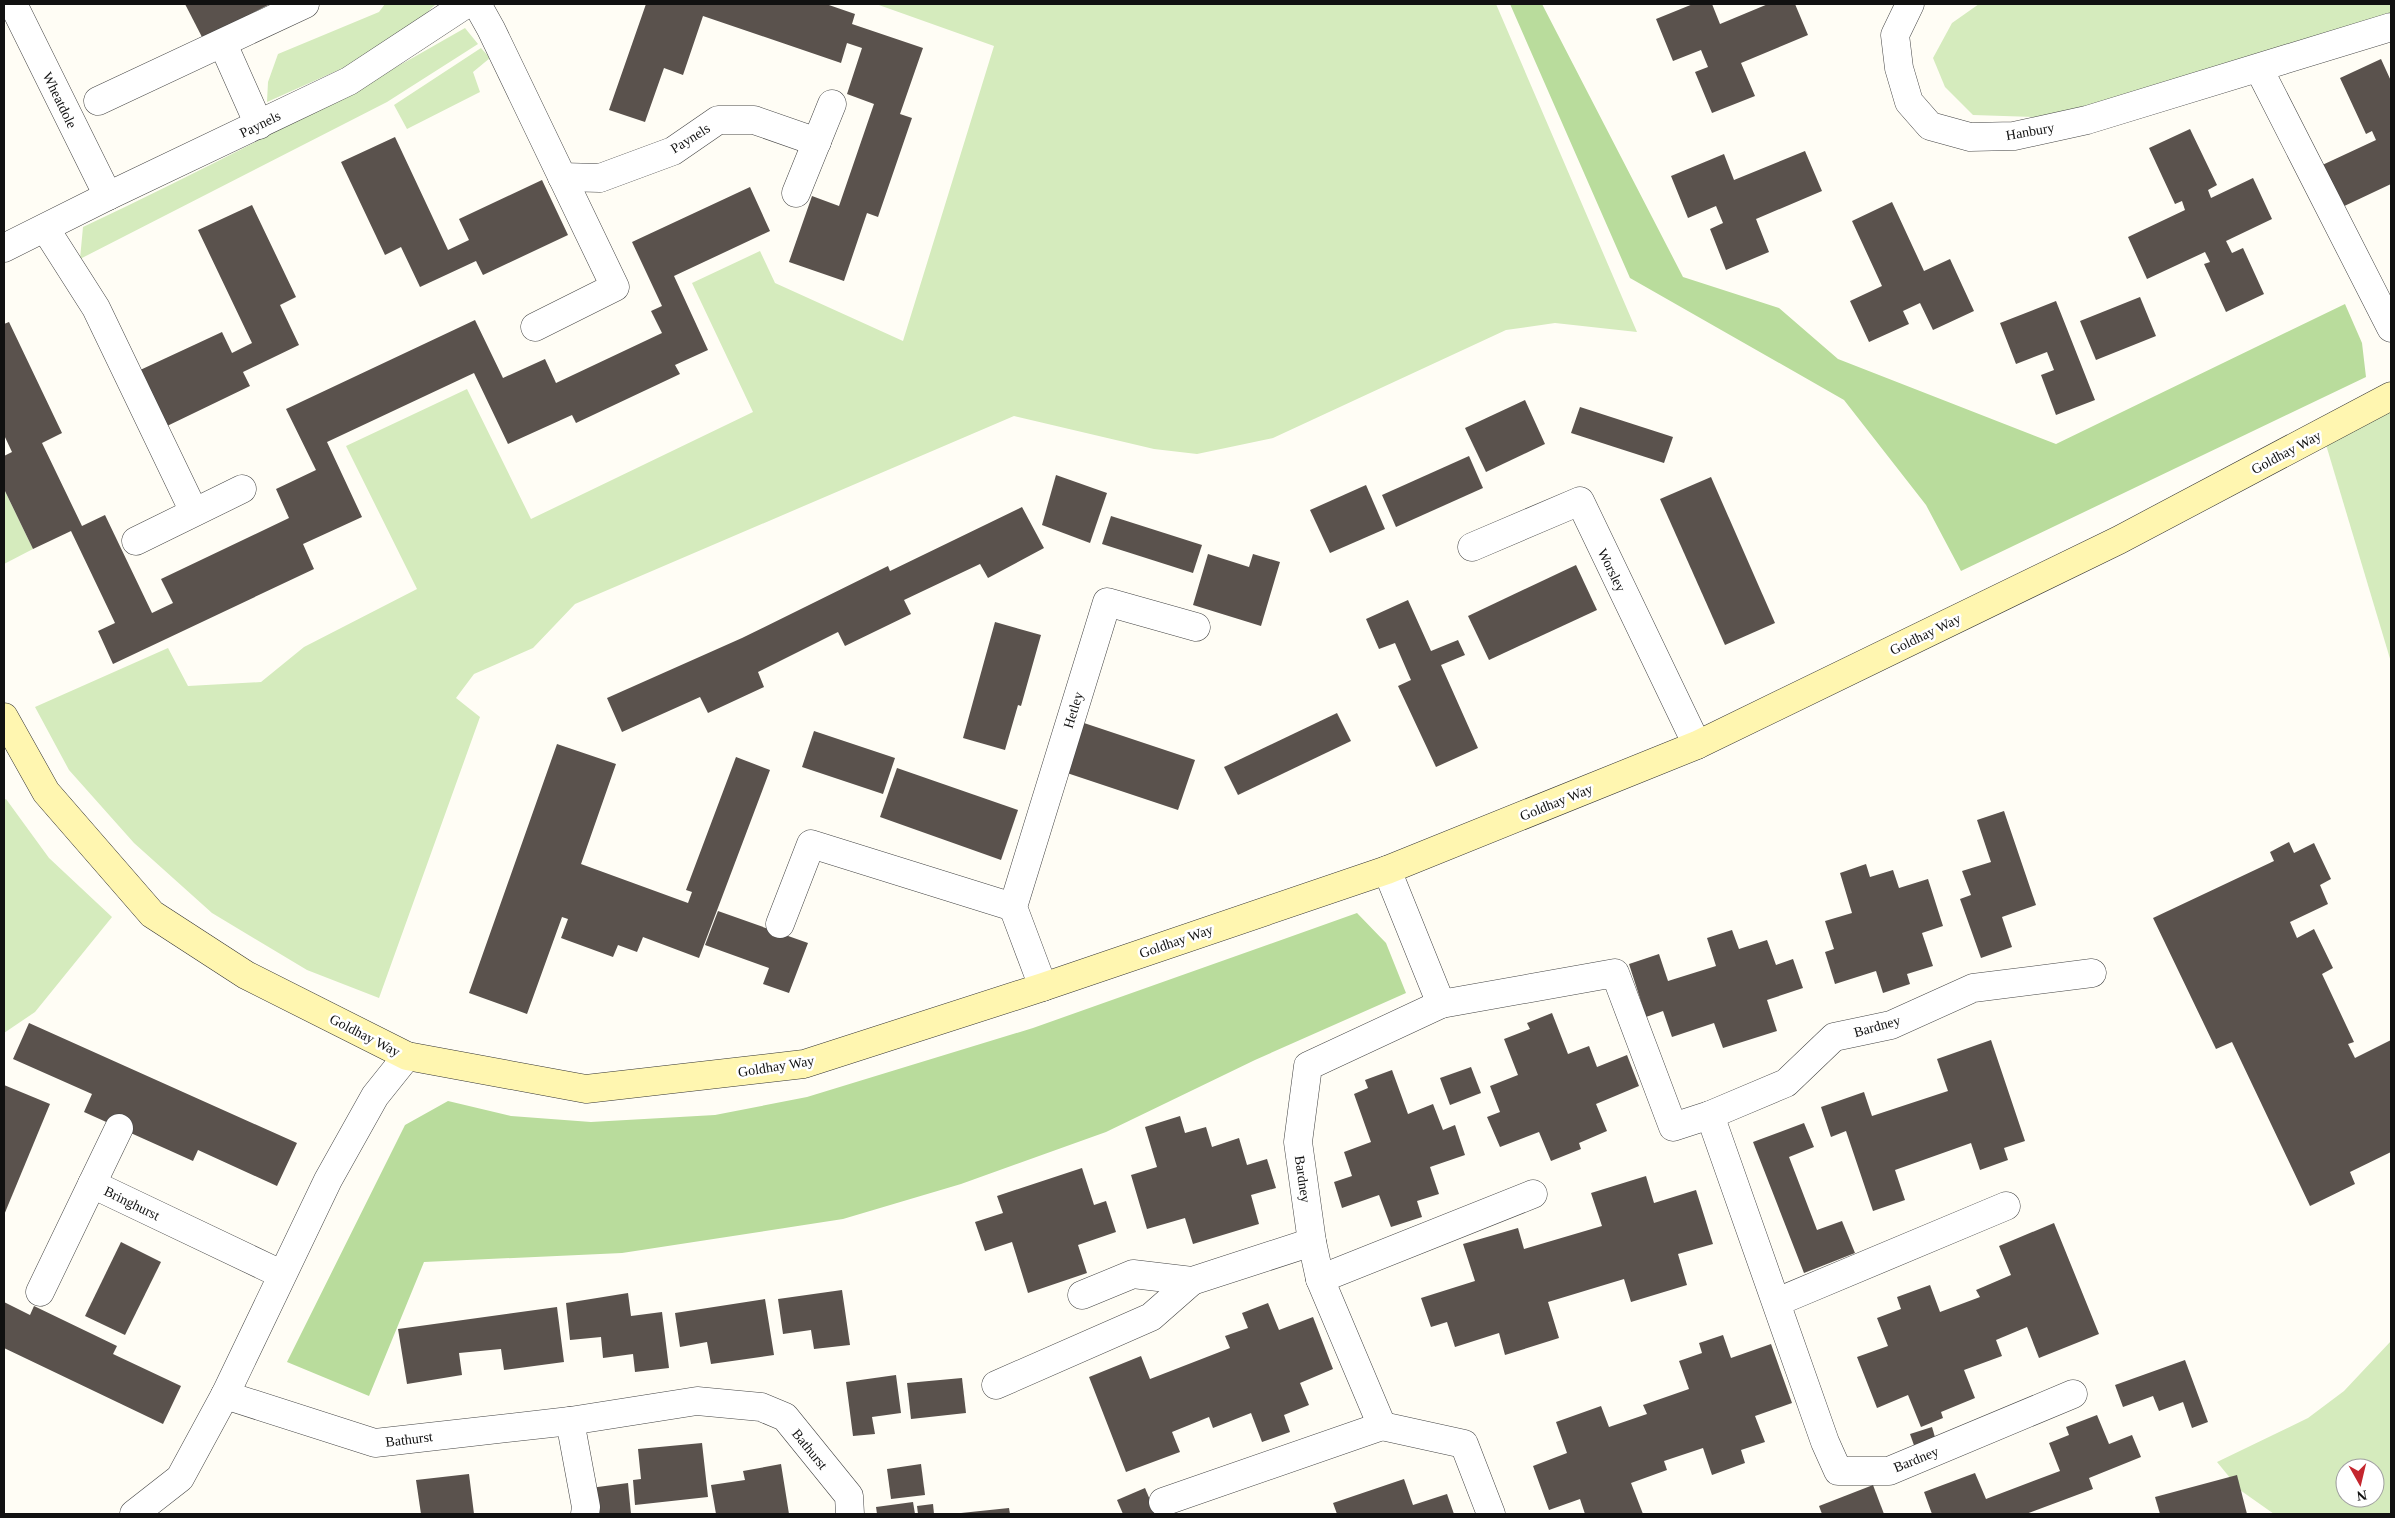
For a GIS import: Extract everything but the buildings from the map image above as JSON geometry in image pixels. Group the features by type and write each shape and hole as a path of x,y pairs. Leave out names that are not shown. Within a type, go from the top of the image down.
{"street":[{"name":"Wheatdole","path":"12,4 108,196"},
{"path":"98,101 305,4"},
{"name":"Paynels","path":"4,248 349,81 466,4"},
{"path":"477,4 492,29 615,287 535,327"},
{"name":"Hanbury","path":"1910,4 1895,35 1899,68 1909,102 1930,126 1970,137 2014,136 2087,120 2259,69 2391,27"},
{"path":"222,44 259,125"},
{"path":"2259,69 2391,328"},
{"path":"796,193 832,104"},
{"name":"Paynels","path":"562,177 600,178 673,151 718,120 754,120 817,142"},
{"path":"45,228 96,308 194,512"},
{"name":"Goldhay Way","path":"4,717 46,792 152,914 246,975 407,1056 586,1089 804,1064 1387,870 1697,745 2119,540 2391,396"},
{"path":"136,541 242,489"},
{"name":"Worsley","path":"1472,547 1580,501 1697,745"},
{"name":"Hetley","path":"1013,907 1107,602 1196,627"},
{"path":"780,924 811,844 1013,907 1043,986"},
{"path":"1387,870 1441,1004"},
{"name":"Bardney","path":"1382,1426 1320,1279 1312,1242 1298,1142 1308,1066 1441,1004 1615,973 1673,1127 1710,1115 1786,1083 1834,1037 1891,1024 1973,988 2092,973"},
{"path":"134,1514 180,1478 225,1394 281,1274 328,1180 375,1096 407,1056"},
{"name":"Bardney","path":"1710,1115 1777,1302 1824,1442 1838,1471 1889,1471 2073,1394"},
{"path":"92,1184 118,1128"},
{"name":"Bringhurst","path":"40,1292 92,1184 281,1274"},
{"path":"1320,1279 1533,1194"},
{"path":"1777,1302 2006,1206"},
{"path":"996,1385 1151,1317 1192,1281 1312,1242"},
{"path":"1082,1295 1133,1274 1192,1281"},
{"name":"Bathurst","path":"225,1394 375,1443 570,1421 697,1401 761,1407 785,1417 849,1496 850,1514"},
{"path":"570,1421 586,1514"},
{"path":"1163,1502 1382,1426 1464,1444 1491,1514"}],"green space":[{"path":"385,4 436,4 413,26 343,68 267,102 268,82 278,54 379,12"},
{"path":"876,4 1496,4 1637,332 1555,323 1506,330 1273,438 1197,454 1154,449 1014,416 575,604 533,648 474,674 456,698 480,717 379,998 307,970 212,913 134,843 69,770 35,707 168,648 188,686 261,682 304,647 417,589 346,446 467,389 531,519 753,412 692,283 760,251 775,283 903,341 994,46"},
{"path":"1510,4 1542,4 1683,277 1779,308 1838,359 2056,444 2345,304 2362,343 2366,377 1961,571 1926,505 1844,400 1630,278"},
{"path":"1979,4 2391,4 2391,21 2064,118 1973,115 1945,87 1933,58 1952,23"},
{"path":"465,28 478,44 387,102 80,259 83,227 276,131 371,81"},
{"path":"481,48 490,58 473,72 480,92 407,129 394,105"},
{"path":"2391,402 2391,662 2324,438"},
{"path":"4,489 33,549 4,564"},
{"path":"6,799 49,858 112,917 35,1012 4,1033 4,800"},
{"path":"1357,913 1386,943 1406,993 1255,1060 1106,1132 961,1184 843,1219 622,1253 424,1262 369,1396 287,1362 405,1125 448,1101 511,1116 591,1122 715,1115 807,1097 1033,1028"},
{"path":"2391,1341 2391,1514 2274,1514 2240,1490 2217,1462 2308,1418 2344,1391"}]}
